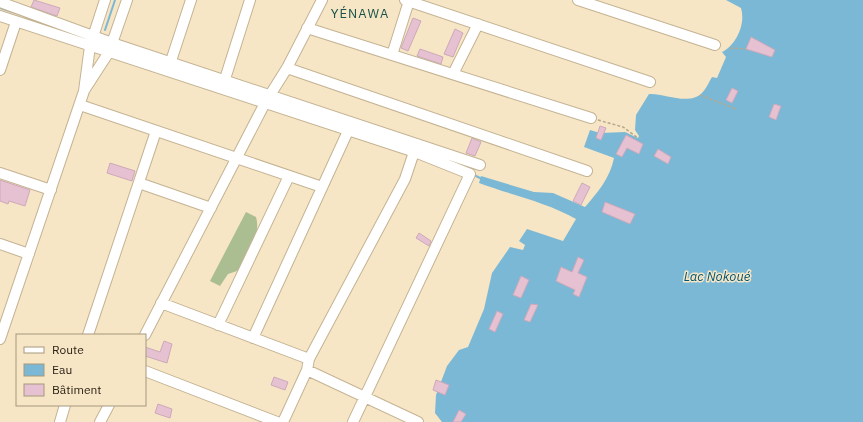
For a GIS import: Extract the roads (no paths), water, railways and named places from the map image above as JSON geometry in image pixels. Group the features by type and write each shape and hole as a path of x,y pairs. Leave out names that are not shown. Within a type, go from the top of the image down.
{"street":[{"path":"0,339 80,105 84,91 90,46 104,0"},
{"path":"84,91 111,47 127,0"},
{"path":"171,61 191,0"},
{"path":"225,79 250,0"},
{"path":"146,334 236,159 268,99 287,68 322,0"},
{"path":"578,0 715,45"},
{"path":"392,55 407,1 650,82"},
{"path":"0,2 23,5 93,34 111,47 416,148 470,174 353,422"},
{"path":"0,16 90,46 111,47 171,61 225,79 268,99 348,131 480,165"},
{"path":"0,70 16,22"},
{"path":"453,74 478,24"},
{"path":"307,28 591,118"},
{"path":"287,68 587,171"},
{"path":"80,105 322,187"},
{"path":"88,334 156,131"},
{"path":"253,338 348,131"},
{"path":"283,422 307,370 309,359 405,179 416,148"},
{"path":"0,173 51,190"},
{"path":"218,325 289,176"},
{"path":"139,183 211,208"},
{"path":"0,244 29,254"},
{"path":"162,303 309,359"},
{"path":"307,370 414,421"},
{"path":"146,371 276,422"},
{"path":"60,422 65,406"},
{"path":"103,421 109,406"}],"water":[{"name":"Lac Nokoué","path":"726,0 863,0 863,422 442,422 435,413 436,395 447,366 459,350 468,347 484,309 492,273 510,247 523,250 525,245 519,241 527,229 563,241 576,219 541,203 479,183 481,176 534,192 553,193 585,207 599,190 610,172 614,158 584,147 590,130 600,133 625,132 638,138 639,136 635,130 636,115 649,94 683,99 697,97 702,93 712,77 717,78 726,57 722,52 732,44 741,27 741,8"}],"waterway":[{"path":"105,30 115,0"},
{"path":"0,8 16,13"},
{"path":"474,175 482,179"}],"district":[{"name":"YÉNAWA","path":"360,13"}]}
